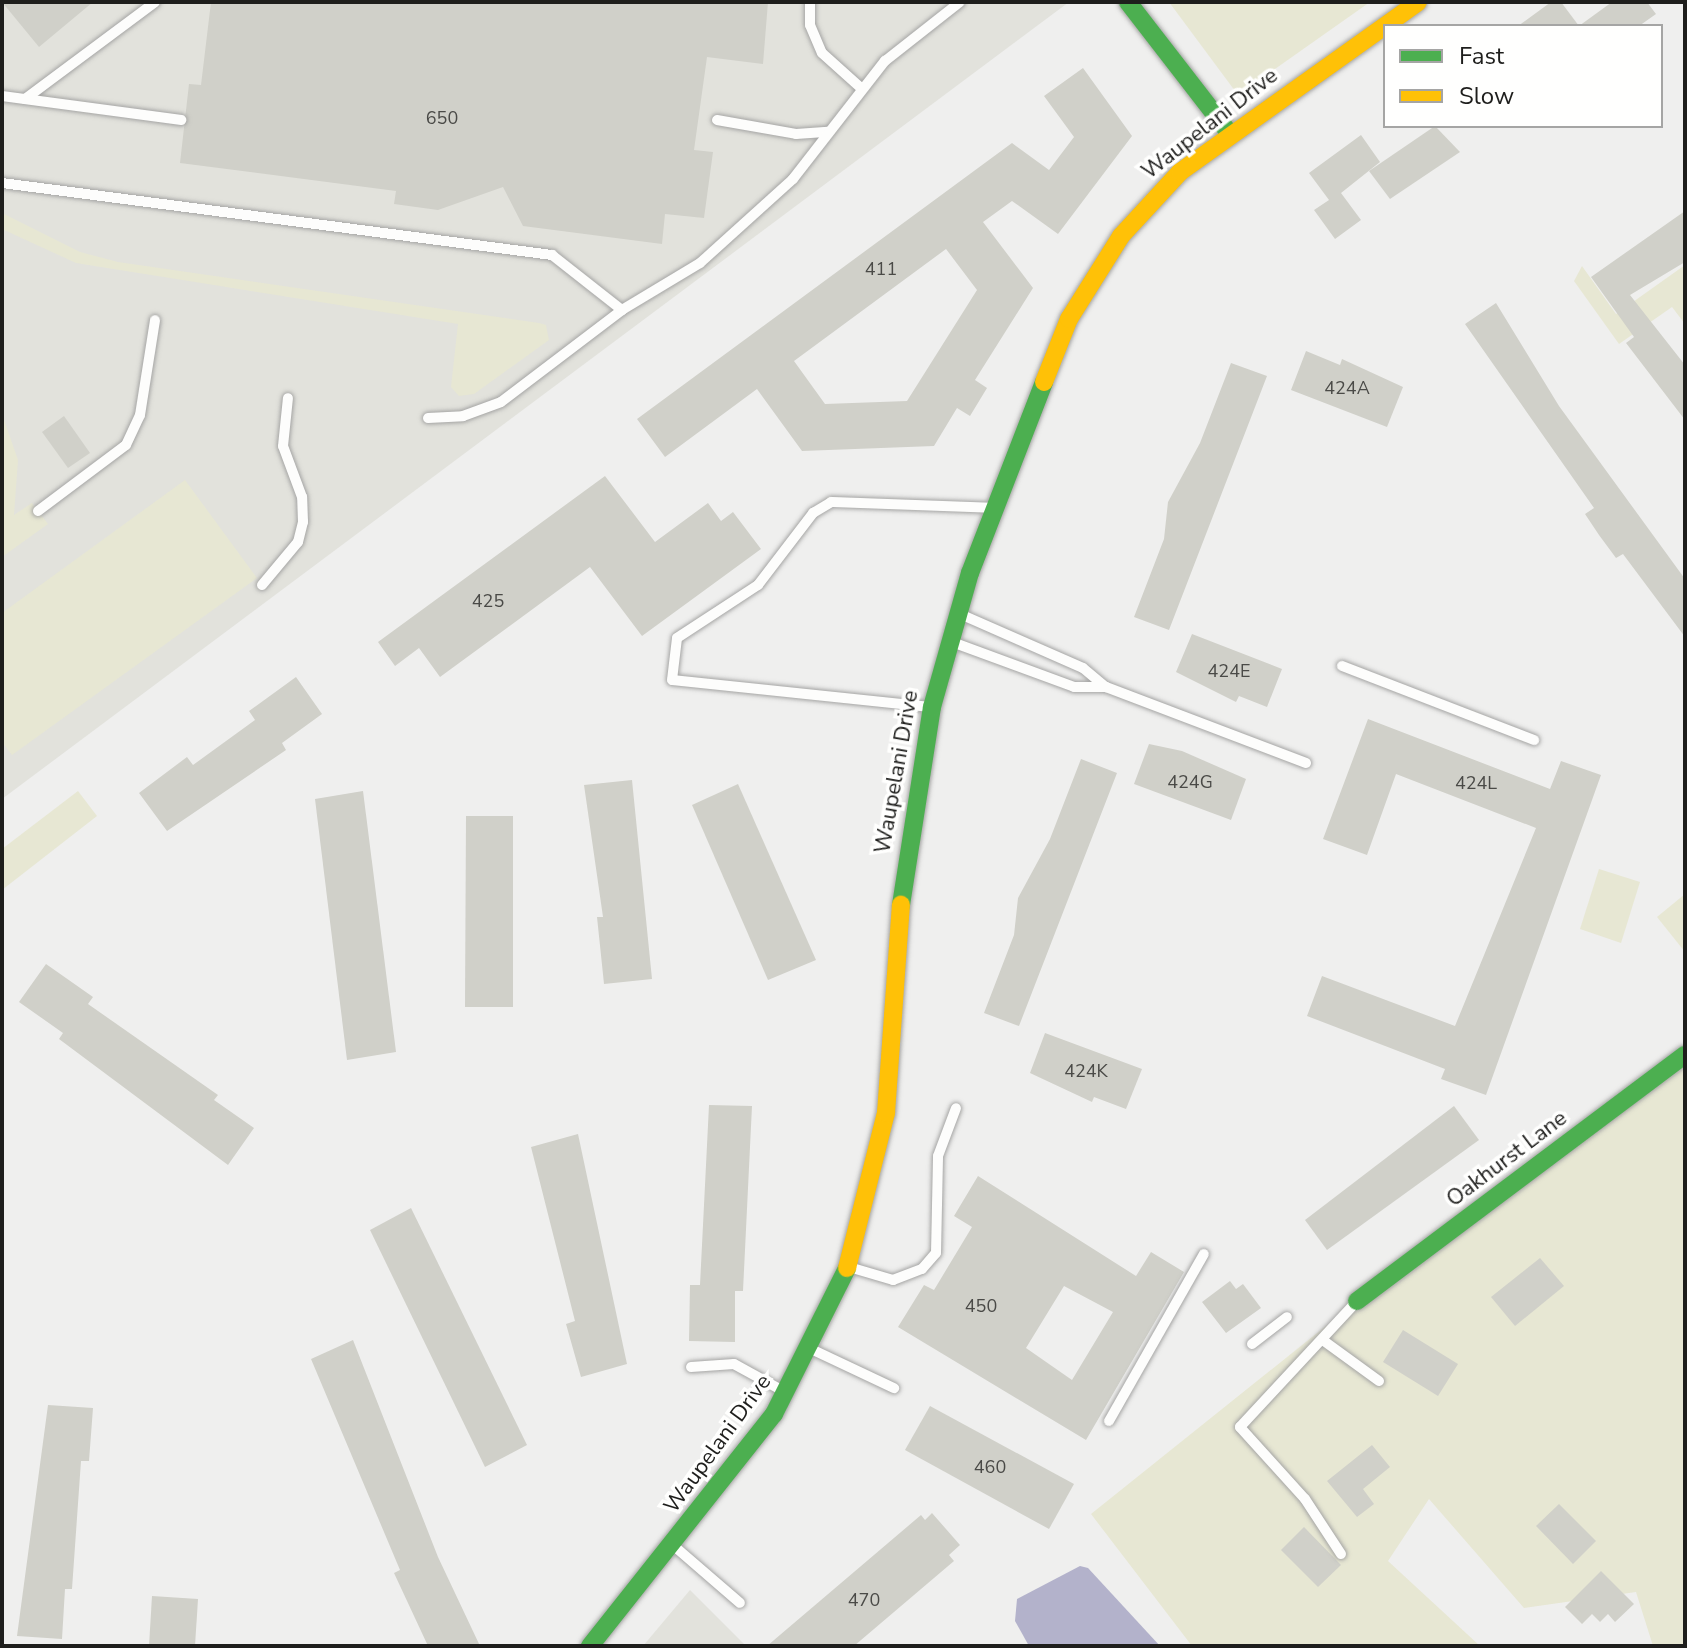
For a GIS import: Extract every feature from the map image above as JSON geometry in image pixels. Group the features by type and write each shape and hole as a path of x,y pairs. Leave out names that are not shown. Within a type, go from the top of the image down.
{"street":[{"path":"1128,2 1230,134"},
{"name":"Waupelani Drive","path":"1387,24 1418,2"},
{"name":"Waupelani Drive","path":"590,1646 673,1544 787,1393 811,1349 848,1267 886,1113 904,869 932,707 957,613 993,508 1055,348 1097,271 1149,203 1230,134 1383,27"},
{"name":"Oakhurst Lane","path":"1357,1301 1685,1055"}],"lane":[{"path":"25,99 155,2"},
{"path":"810,2 810,25 822,53 861,88"},
{"path":"428,418 463,416 501,402 622,310 735,234 793,179 861,88 960,2"},
{"path":"2,96 181,120"},
{"path":"717,120 796,134 828,132"},
{"path":"2,183 552,255 622,310"},
{"path":"38,511 126,445 140,415 155,320"},
{"path":"262,585 298,542 303,522 302,497 283,446 288,398"},
{"path":"932,707 672,680 677,638 758,585 813,513 847,500 993,508"},
{"path":"957,613 1083,668 1106,687"},
{"path":"949,641 1059,683 1106,687 1306,763"},
{"path":"1342,666 1534,740"},
{"path":"848,1267 893,1280 922,1269 936,1253 938,1156 956,1108"},
{"path":"1109,1421 1204,1254"},
{"path":"1341,1554 1305,1499 1240,1427 1324,1341 1357,1301"},
{"path":"1252,1344 1287,1317"},
{"path":"1324,1341 1379,1381"},
{"path":"811,1349 894,1388"},
{"path":"691,1367 734,1364 787,1393"},
{"path":"673,1544 740,1603"}],"shaded area":[{"path":"2,2 1069,2 2,799"},
{"path":"690,1590 746,1646 643,1646"}],"green space":[{"path":"1169,2 1370,2 1238,95"},
{"path":"2,213 80,252 118,262 539,323 546,325 549,340 474,394 459,396 451,387 458,324 76,263 2,229"},
{"path":"1685,265 1685,324 1672,307 1619,344 1574,281 1582,266 1616,314"},
{"path":"2,414 18,460 14,515 32,503 48,524 2,557"},
{"path":"185,480 257,578 12,755 2,742 2,613"},
{"path":"78,791 97,816 2,890 2,849"},
{"path":"1599,869 1640,882 1621,943 1580,929"},
{"path":"1685,894 1685,952 1657,917"},
{"path":"1685,1055 1685,1646 1653,1646 1636,1592 1524,1608 1429,1499 1388,1561 1480,1646 1192,1646 1091,1514 1357,1301"}],"water":[{"path":"1080,1566 1088,1568 1160,1646 1029,1646 1015,1621 1017,1599"}],"building":[{"path":"2,2 93,2 39,47"},
{"path":"211,2 768,2 763,64 707,57 694,150 713,152 704,218 665,214 662,244 523,226 503,187 438,210 394,204 396,191 180,163 189,84 201,85"},
{"path":"1551,2 1561,2 1578,24 1521,24"},
{"path":"1612,2 1647,2 1656,14 1642,24 1582,24"},
{"path":"1083,68 1132,136 1058,234 1012,201 983,222 1033,288 975,380 987,388 970,416 957,408 934,446 802,451 757,389 665,457 637,419 1012,143 1049,170 1074,137 1044,96","holes":["946,249 977,290 907,401 825,404 794,361"]},
{"path":"1432,128 1437,128 1460,152 1390,199 1369,171"},
{"path":"1361,135 1380,162 1341,193 1361,220 1335,239 1314,210 1329,200 1309,173"},
{"path":"1685,211 1685,262 1630,295 1685,365 1685,420 1626,343 1634,337 1591,277"},
{"path":"1496,303 1559,406 1685,579 1685,637 1623,554 1616,558 1599,535 1585,514 1594,508 1465,324"},
{"path":"1306,351 1340,365 1342,359 1403,387 1387,427 1291,390"},
{"path":"1231,363 1267,376 1169,630 1134,617 1164,539 1168,502 1200,443"},
{"path":"64,416 90,453 68,468 42,432"},
{"path":"605,476 655,542 708,503 721,521 733,512 761,549 642,636 590,567 440,677 419,648 395,666 378,642"},
{"path":"1192,634 1282,669 1267,707 1239,696 1236,702 1176,672"},
{"path":"296,677 322,714 282,743 286,750 167,831 139,793 187,757 193,765 255,720 249,711"},
{"path":"1368,719 1550,789 1561,761 1601,775 1486,1095 1441,1079 1445,1069 1307,1016 1322,976 1455,1026 1536,828 1396,774 1367,855 1323,839"},
{"path":"1149,744 1182,751 1246,779 1231,820 1134,784"},
{"path":"1081,759 1117,773 1019,1026 984,1013 1014,935 1018,898 1050,839"},
{"path":"632,780 652,979 604,984 597,917 603,917 584,785"},
{"path":"738,784 816,960 768,980 692,805"},
{"path":"363,791 396,1052 347,1060 315,799"},
{"path":"466,816 513,816 513,1007 465,1007"},
{"path":"46,964 93,997 88,1004 218,1095 214,1100 254,1128 228,1165 59,1039 63,1033 19,1002"},
{"path":"1045,1033 1142,1069 1126,1109 1094,1097 1092,1102 1030,1073"},
{"path":"709,1105 752,1106 743,1291 735,1291 735,1342 689,1341 690,1285 700,1285"},
{"path":"1454,1106 1479,1140 1327,1250 1305,1220"},
{"path":"578,1134 627,1364 581,1377 566,1324 575,1321 531,1147"},
{"path":"978,1176 1136,1276 1151,1252 1184,1272 1086,1440 898,1327 924,1285 934,1290 972,1227 954,1216","holes":["1064,1286 1113,1312 1072,1380 1026,1348"]},
{"path":"411,1208 527,1445 485,1467 370,1230"},
{"path":"1540,1258 1564,1286 1515,1326 1491,1297"},
{"path":"1230,1281 1236,1289 1243,1284 1261,1308 1226,1333 1202,1302"},
{"path":"1403,1330 1458,1364 1438,1396 1383,1362"},
{"path":"353,1340 438,1557 480,1646 428,1646 394,1573 400,1570 311,1359"},
{"path":"48,1405 93,1408 89,1461 81,1461 72,1589 65,1589 62,1639 17,1636"},
{"path":"930,1406 1074,1484 1049,1529 905,1450"},
{"path":"1372,1445 1390,1467 1363,1489 1374,1504 1357,1517 1327,1481"},
{"path":"1559,1504 1596,1541 1573,1564 1536,1526"},
{"path":"932,1513 960,1545 949,1555 954,1561 854,1646 767,1646 921,1515 925,1520"},
{"path":"1304,1527 1341,1565 1318,1587 1281,1550"},
{"path":"1601,1571 1634,1604 1615,1622 1608,1614 1600,1622 1592,1614 1582,1624 1565,1607"},
{"path":"152,1596 198,1599 195,1646 149,1646"}],"traffic: fast":[{"path":"1128,2 1230,134"},
{"path":"901,905 932,707 970,573 1044,382"},
{"path":"1357,1301 1685,1055"},
{"path":"590,1646 774,1414 847,1268"}],"traffic: slow":[{"path":"1387,24 1418,2"},
{"path":"1044,382 1069,319 1121,236 1180,172 1383,27"},
{"path":"847,1268 886,1113 901,905"}]}
